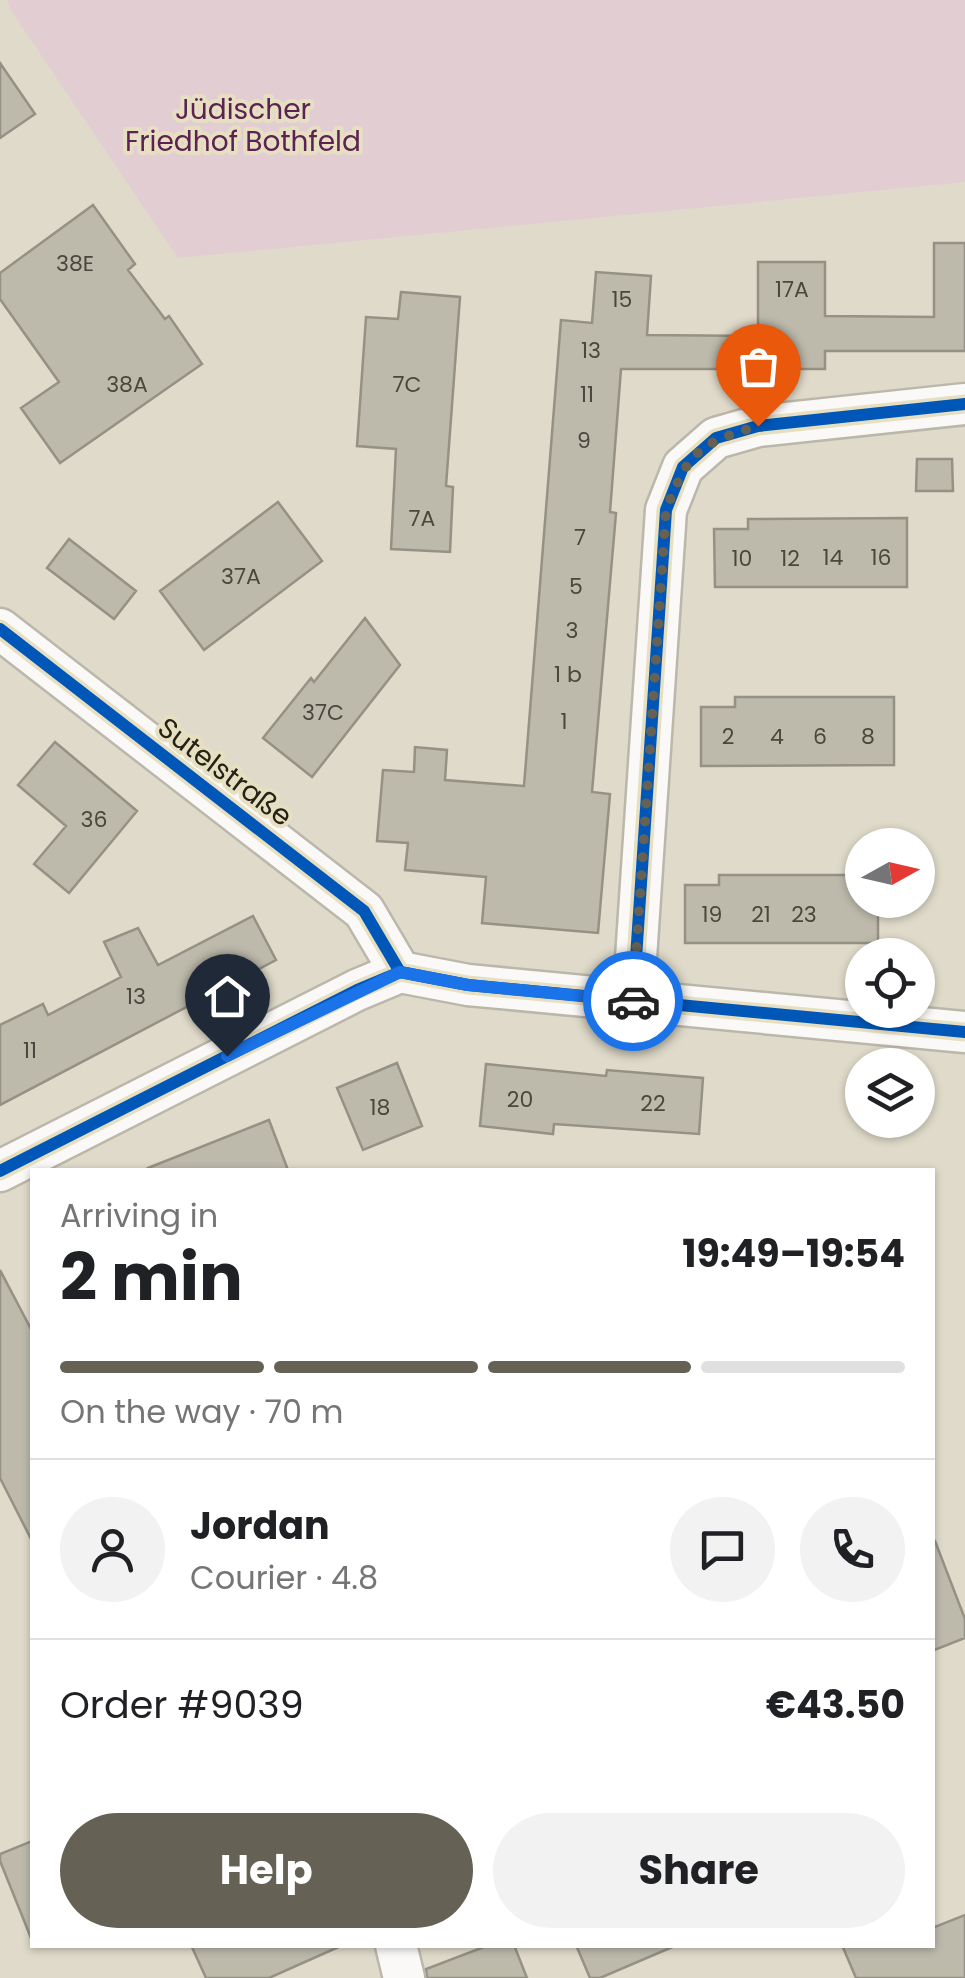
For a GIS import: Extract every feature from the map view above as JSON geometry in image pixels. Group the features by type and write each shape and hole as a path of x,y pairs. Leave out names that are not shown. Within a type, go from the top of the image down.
{"street":[{"path":"633,1002 666,510 683,467 716,438 758,426 965,404"},
{"name":"Sutelstraße","path":"0,629 364,910 400,972"},
{"path":"0,1171 357,990 400,972 468,985 965,1032"},
{"path":"397,1948 404,1978"}],"green space":[{"name":"Jüdischer Friedhof Bothfeld","path":"7,0 965,0 965,182 178,258"}],"building":[{"path":"0,63 35,114 0,138"},
{"path":"93,205 135,264 128,270 165,319 169,316 202,364 60,463 21,408 59,382 0,299 0,273"},
{"path":"934,243 965,243 965,351 825,351 825,369 621,369 610,512 616,513 592,792 610,794 598,933 482,923 486,877 405,870 408,843 377,841 383,770 414,772 415,747 447,750 445,780 524,786 561,320 592,323 596,272 651,276 647,335 758,336 758,262 825,262 825,316 934,317"},
{"path":"401,292 460,297 446,486 453,487 450,552 391,549 396,449 357,446 366,317 398,319"},
{"path":"917,459 952,459 953,491 916,491"},
{"path":"278,502 322,561 204,650 160,591"},
{"path":"907,518 907,587 715,587 714,529 748,529 748,519"},
{"path":"69,539 136,591 114,619 47,568"},
{"path":"365,618 400,665 312,777 263,738"},
{"path":"735,697 894,697 894,765 701,766 701,707 735,707"},
{"path":"55,742 137,811 69,893 34,864 66,826 18,785"},
{"path":"719,875 845,875 845,918 878,918 878,938 845,938 845,943 685,943 685,885 719,885"},
{"path":"253,916 276,960 0,1105 0,1025 43,1004 48,1015 121,977 104,942 138,928 158,965"},
{"path":"397,1063 422,1126 363,1150 337,1088"},
{"path":"486,1064 606,1076 607,1070 703,1078 699,1134 554,1124 553,1134 480,1126"},
{"path":"269,1120 287,1168 148,1168"},
{"path":"0,1270 30,1327 30,1537 0,1478"},
{"path":"935,1541 965,1619 965,1638 935,1650"},
{"path":"30,1842 30,1936 0,1861 0,1854"},
{"path":"965,1915 965,1978 856,1978 843,1948 935,1948 935,1927"},
{"path":"192,1948 336,1948 269,1978 206,1978"},
{"path":"481,1948 515,1948 527,1978 427,1978 426,1969"},
{"path":"577,1948 670,1948 600,1978 590,1978"}],"cycle path":[{"path":"633,1003 666,510 683,467 716,438 758,426 965,404"},
{"path":"0,629 364,911 400,972"},
{"path":"0,1171 357,990 400,972 468,985 965,1032"}],"way so far":[{"path":"633,1001 666,510 683,467 716,438 758,426"}],"route":[{"path":"227,1056 400,972 468,985 633,1001"}]}
